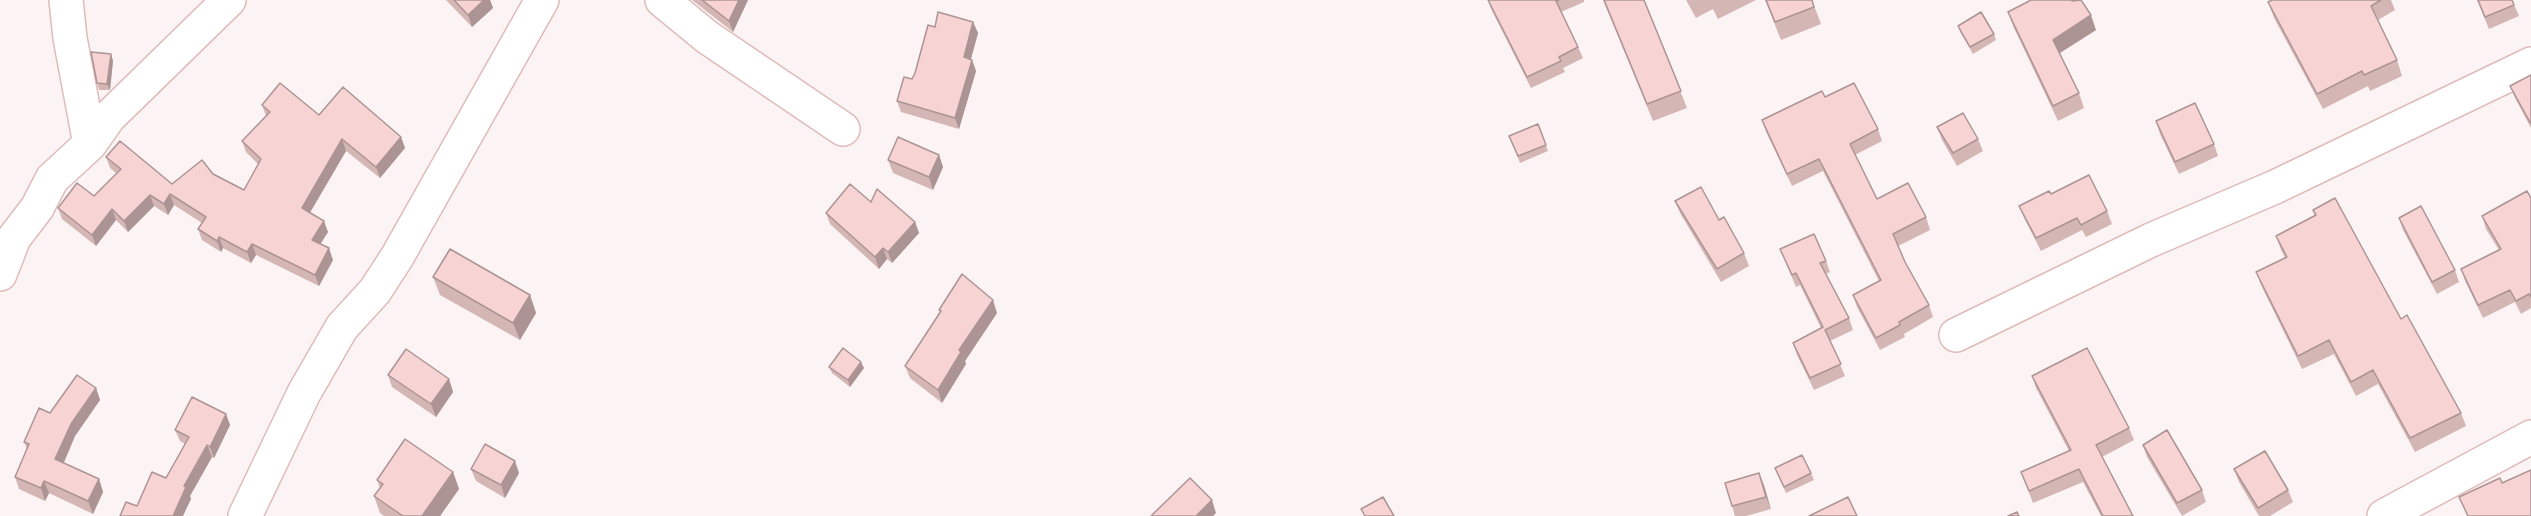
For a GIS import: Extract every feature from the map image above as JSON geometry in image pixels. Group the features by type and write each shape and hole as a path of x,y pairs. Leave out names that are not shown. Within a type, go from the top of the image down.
{"street":[{"path":"66,0 70,38 90,144"},
{"path":"0,273 15,238 37,208 52,179 90,144 109,117 229,0"},
{"path":"245,516 304,393 342,327 375,291 397,257 542,0"},
{"path":"662,0 706,37 843,129"},
{"path":"1956,335 2151,240 2275,187 2531,64"},
{"path":"2384,516 2531,437"}],"building":[{"path":"454,0 484,0 468,15"},
{"path":"702,0 739,0 729,21"},
{"path":"1488,0 1559,0 1556,1 1578,47 1559,57 1561,61 1527,77"},
{"path":"1604,0 1644,0 1681,91 1647,104"},
{"path":"1766,0 1812,0 1814,7 1775,22"},
{"path":"2031,0 2081,0 2091,15 2053,40 2079,93 2053,106 2008,12"},
{"path":"2272,0 2381,0 2371,6 2397,60 2364,75 2362,71 2317,94 2268,2"},
{"path":"2478,0 2512,0 2514,5 2485,17"},
{"path":"938,12 973,22 964,57 972,60 955,118 897,101 904,77 912,79 915,73 928,25 935,27"},
{"path":"1981,12 1994,34 1970,47 1958,26"},
{"path":"91,52 111,54 107,84 97,83"},
{"path":"2531,75 2531,124 2510,86"},
{"path":"280,83 319,115 343,87 401,137 376,167 342,139 302,208 324,221 312,240 329,248 315,275 252,244 247,252 219,237 217,241 198,229 206,217 170,194 164,204 150,195 124,221 112,209 92,235 58,208 77,183 94,196 121,169 106,157 120,141 172,184 202,160 213,174 244,190 261,159 242,141 270,112 262,105"},
{"path":"1854,83 1878,129 1850,144 1877,199 1908,183 1926,217 1893,234 1905,262 1929,305 1876,338 1853,295 1881,280 1819,159 1787,174 1762,120 1822,91 1825,97"},
{"path":"2195,103 2214,144 2175,162 2156,121"},
{"path":"1963,113 1978,139 1953,153 1937,127"},
{"path":"1538,124 1546,145 1518,156 1509,136"},
{"path":"898,137 939,155 929,177 888,160"},
{"path":"2089,175 2107,211 2081,225 2077,218 2036,238 2019,206 2049,191 2051,194"},
{"path":"850,184 871,202 877,189 915,222 888,252 883,248 875,257 826,213"},
{"path":"1701,187 1719,220 1724,217 1744,253 1717,269 1675,201"},
{"path":"2527,191 2531,198 2531,297 2529,294 2516,301 2510,290 2478,305 2461,269 2501,249 2482,216"},
{"path":"2335,198 2401,319 2407,315 2461,413 2410,438 2373,370 2351,382 2329,340 2298,356 2256,272 2287,257 2276,236 2316,215 2313,210"},
{"path":"2421,206 2455,270 2432,282 2399,218"},
{"path":"1814,234 1826,261 1820,263 1849,318 1825,330 1841,364 1810,378 1793,343 1823,327 1796,273 1792,275 1780,249"},
{"path":"450,249 530,295 513,323 433,277"},
{"path":"962,274 993,300 959,350 961,352 938,390 905,366"},
{"path":"843,348 861,362 848,380 829,367"},
{"path":"2087,348 2129,428 2096,445 2133,516 2103,516 2079,469 2029,491 2021,472 2071,450 2032,376"},
{"path":"406,349 449,379 431,404 388,375"},
{"path":"77,375 96,388 71,424 55,459 99,479 88,501 44,481 41,488 15,477 29,444 24,442 39,408 50,413"},
{"path":"192,397 226,414 210,447 207,445 184,486 186,487 173,516 120,516 126,502 137,506 152,472 166,478 189,437 175,430"},
{"path":"2167,430 2202,490 2177,503 2143,445"},
{"path":"405,439 453,472 422,516 403,516 374,496 383,484 377,480"},
{"path":"485,444 515,461 501,485 471,469"},
{"path":"2265,451 2288,490 2258,508 2234,469"},
{"path":"1802,455 1811,473 1784,487 1775,468"},
{"path":"2531,470 2531,516 2468,516 2459,497 2500,478 2502,483"},
{"path":"1759,473 1766,497 1732,506 1725,483"},
{"path":"1190,478 1212,500 1197,516 1151,516"},
{"path":"1383,497 1394,516 1365,516 1361,509"},
{"path":"1848,497 1857,516 1809,516"}]}
